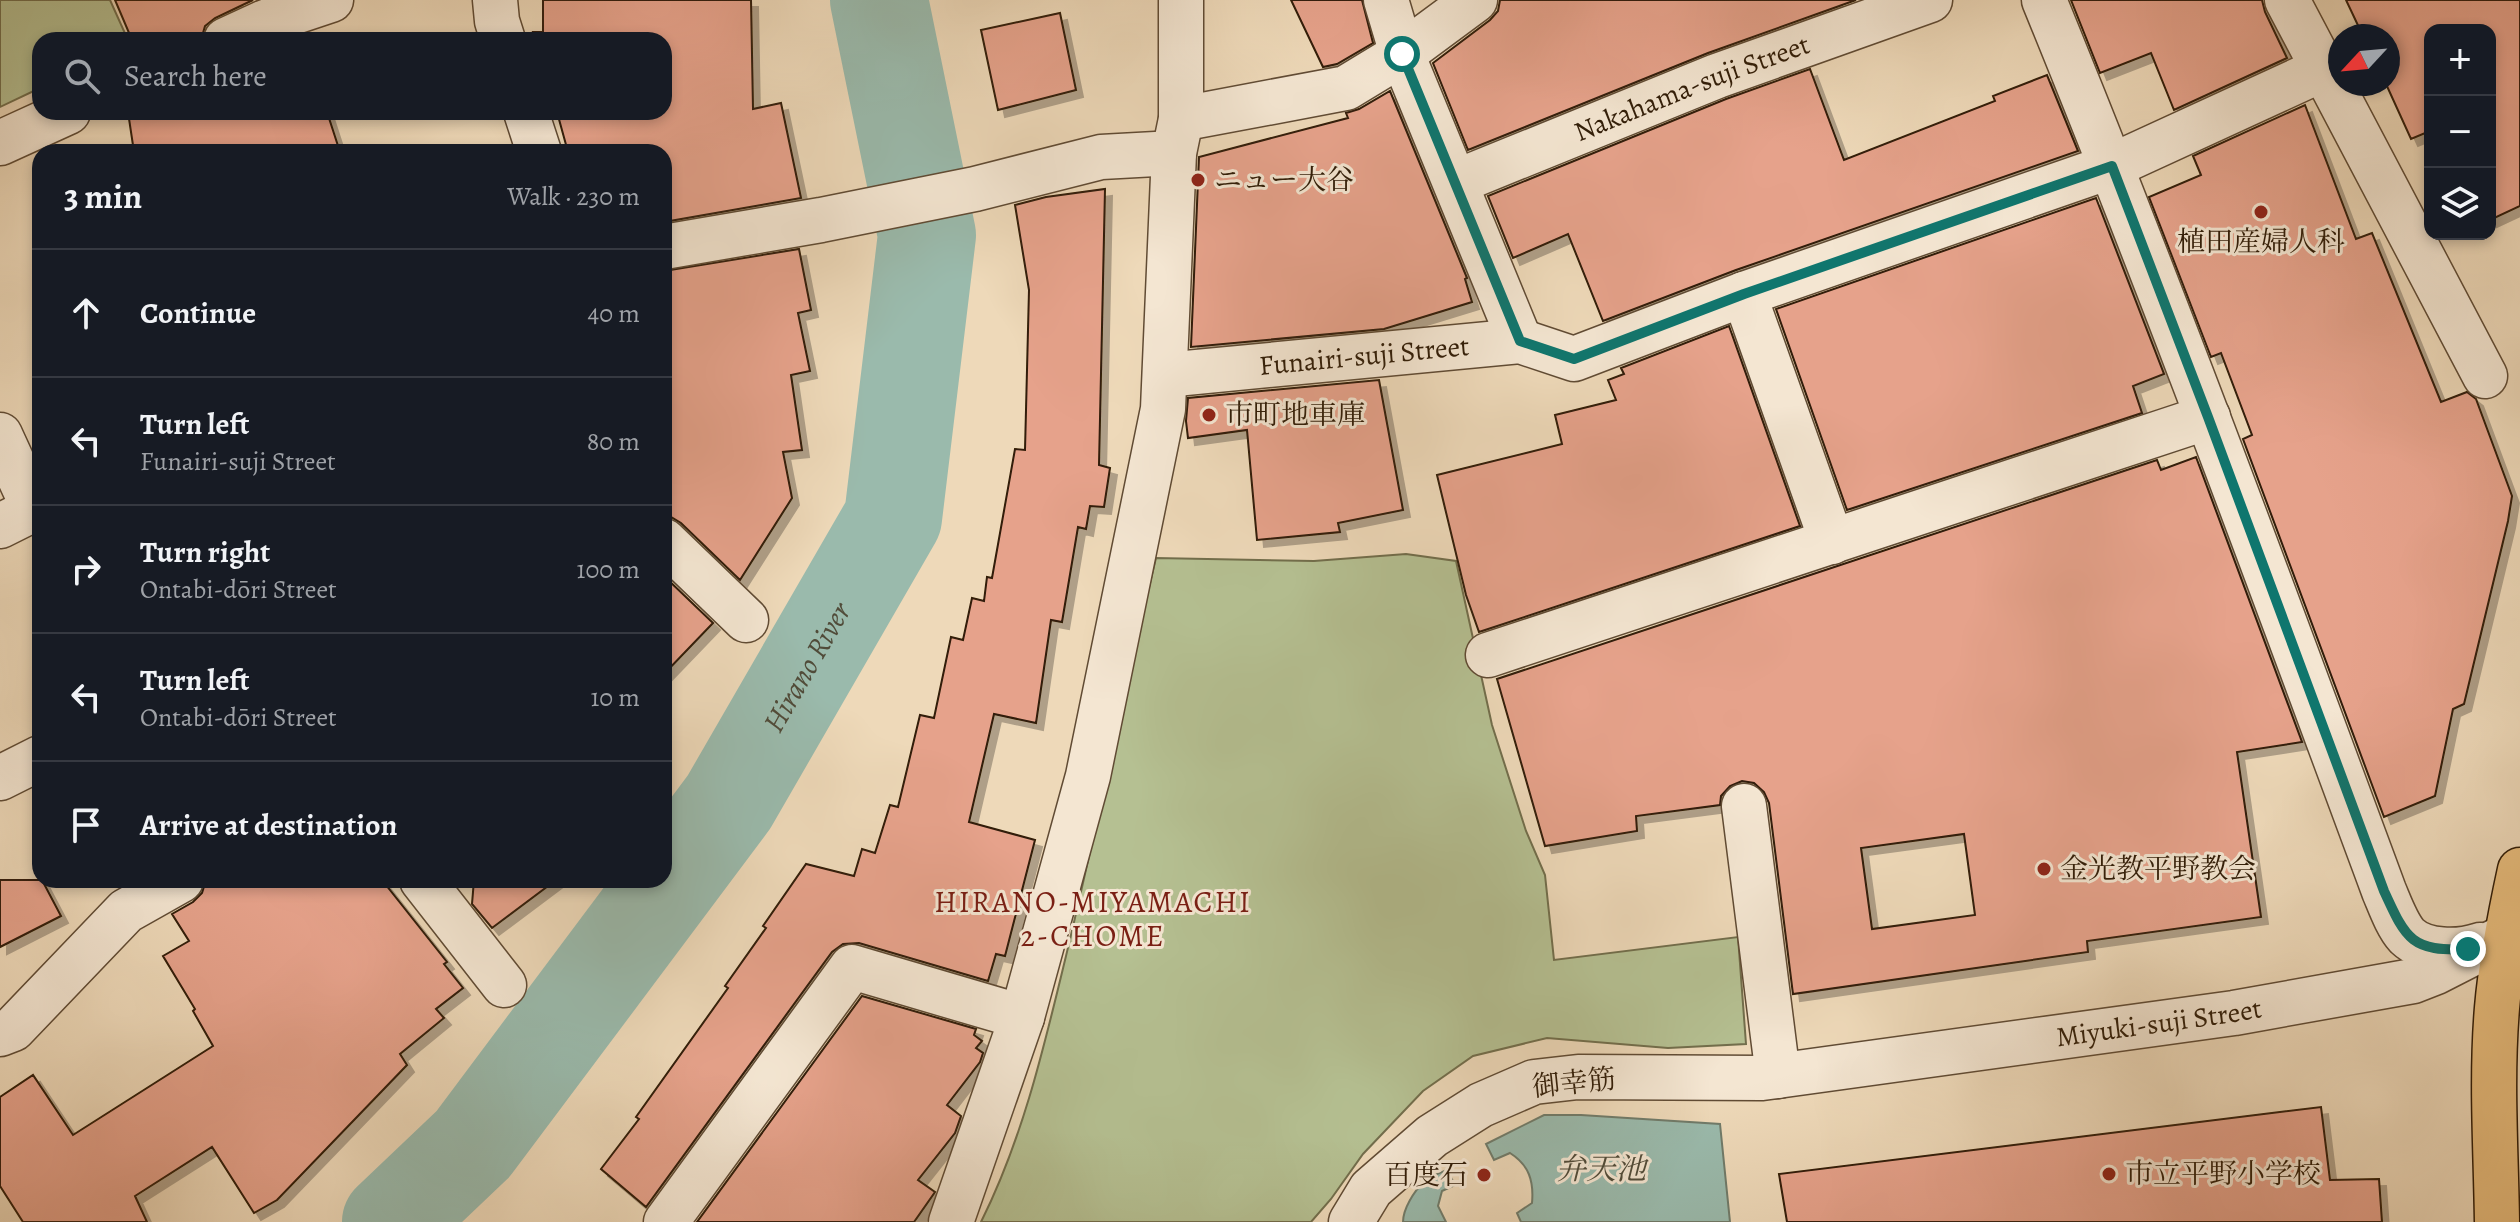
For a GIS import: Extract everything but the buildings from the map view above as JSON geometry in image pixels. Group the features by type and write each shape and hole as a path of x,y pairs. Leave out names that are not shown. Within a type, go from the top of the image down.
{"highway":[{"path":"2497,1222 2497,1010 2513,932 2520,870"}],"street":[{"path":"243,32 331,0"},
{"path":"495,0 501,32"},
{"path":"951,1222 1022,1017 1088,776 1163,409 1178,136 1181,0"},
{"path":"1386,0 1402,54 1520,341"},
{"path":"672,246 975,189 1346,88 1402,54 1475,0"},
{"name":"Nakahama-suji Street","path":"1456,182 1717,76 1930,0"},
{"path":"2044,0 2112,166 2208,417 2384,891 2406,935 2420,944 2449,950 2468,949 2513,932"},
{"path":"2287,0 2485,376"},
{"name":"Funairi-suji Street","path":"1165,375 1520,341 1574,359 1744,294 2112,166 2323,69"},
{"path":"0,143 50,120"},
{"path":"529,120 536,144"},
{"path":"1744,294 1832,542"},
{"path":"1488,655 2208,417"},
{"path":"0,435 25,514"},
{"path":"672,549 746,620"},
{"path":"0,778 32,762"},
{"path":"1744,806 1789,1074"},
{"path":"0,1034 13,1029 126,911 167,888"},
{"path":"428,888 504,985"},
{"name":"Miyuki-suji Street","path":"1789,1074 2234,1013 2413,981 2513,932"},
{"path":"666,1222 852,967 1022,1017"},
{"name":"御幸筋","path":"1351,1222 1371,1189 1432,1136 1481,1105 1534,1082 1578,1077 1762,1078 1789,1074"}],"green space":[{"path":"0,0 110,0 124,32 32,32 32,92 0,107"},
{"path":"1406,554 1456,561 1492,725 1526,831 1545,875 1554,960 1738,937 1746,1044 1668,1048 1547,1038 1473,1056 1423,1091 1363,1154 1311,1222 981,1222 1009,1158 1041,1058 1156,558 1314,561"}],"water":[{"name":"弁天池","path":"1544,1115 1720,1124 1730,1222 1521,1222 1517,1213 1532,1203 1529,1174 1510,1153 1494,1160 1486,1144"},
{"path":"1447,1170 1455,1185 1442,1191 1438,1206 1446,1222 1403,1222 1407,1206 1420,1186"}],"waterway":[{"name":"Hirano River","path":"672,878 729,802 893,518 927,235 879,0"},
{"name":"Hirano River","path":"391,1222 473,1144 665,888"}],"place":[{"name":"ニュー大谷","path":"1198,180"},
{"name":"植田産婦人科","path":"2261,212"},
{"name":"市町地車庫","path":"1209,415"},
{"name":"金光教平野教会","path":"2044,869"},
{"name":"市立平野小学校","path":"2109,1174"},
{"name":"百度石","path":"1484,1175"}],"district":[{"name":"HIRANO-MIYAMACHI 2-CHOME","path":"1093,919"}],"route":[{"path":"1402,54 1520,341 1574,359 1744,294 2112,166 2384,891 2406,935 2420,944 2449,950 2468,949"}]}
